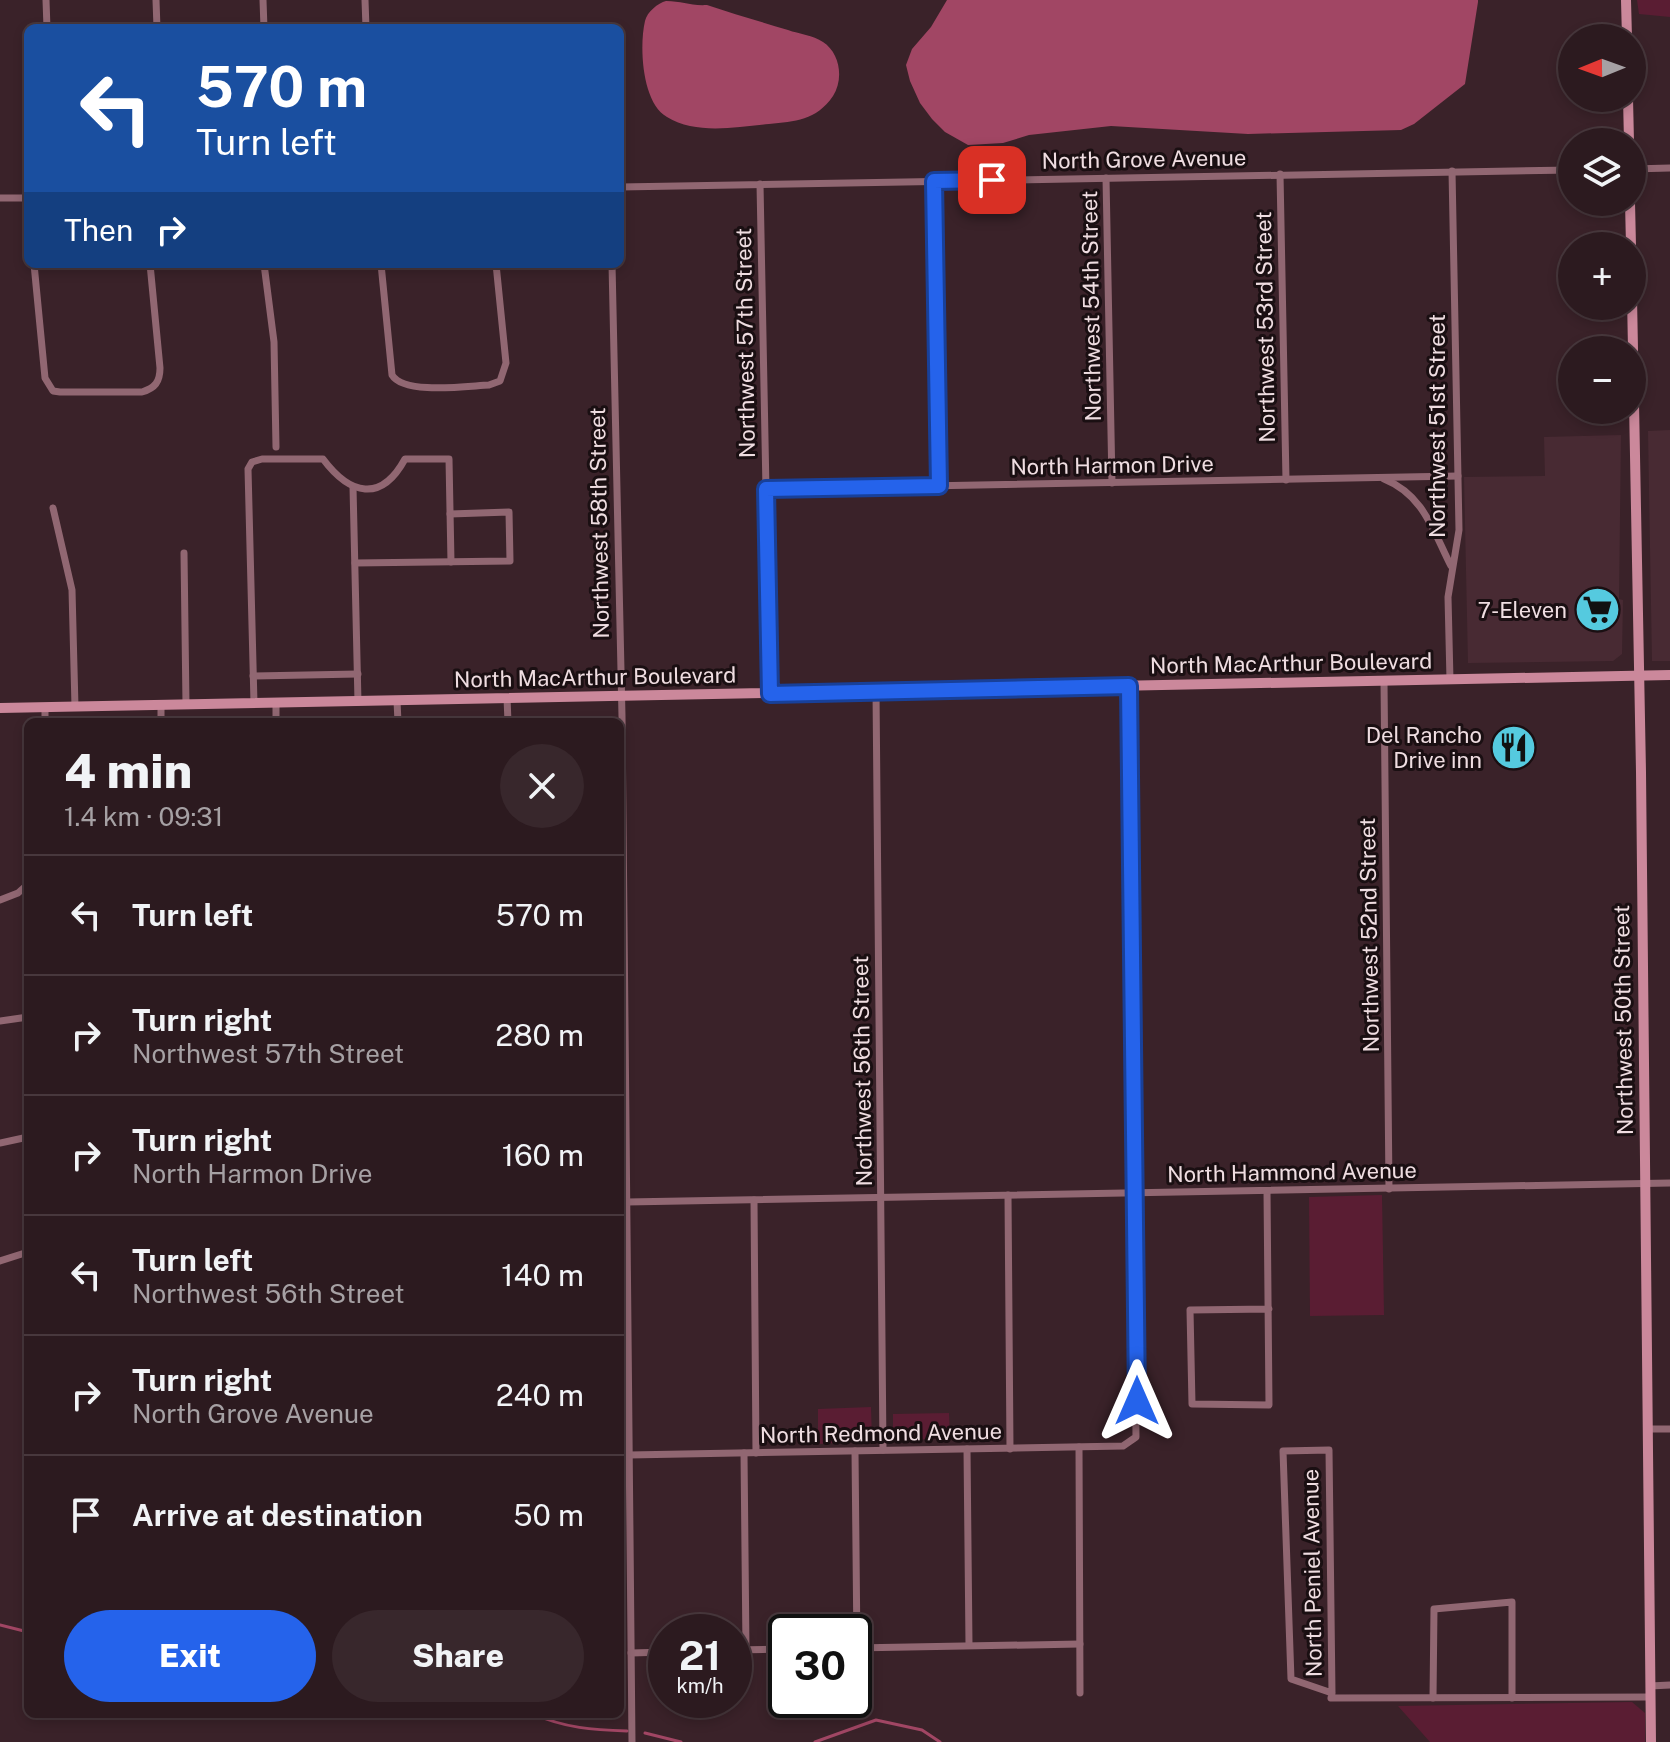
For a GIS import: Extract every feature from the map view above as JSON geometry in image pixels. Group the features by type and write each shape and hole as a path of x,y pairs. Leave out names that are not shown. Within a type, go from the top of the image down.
{"main road":[{"path":"1626,0 1627,24"},
{"name":"Northwest 50th Street","path":"1632,320 1651,1742"},
{"name":"North MacArthur Boulevard","path":"0,708 1670,675"}],"street":[{"path":"46,0 47,24"},
{"path":"156,0 157,24"},
{"path":"263,0 264,24"},
{"path":"365,0 366,24"},
{"path":"1646,169 1670,168"},
{"name":"North Grove Avenue","path":"624,187 1558,170"},
{"name":"Northwest 51st Street","path":"1450,680 1448,597 1459,530 1452,171"},
{"name":"Northwest 53rd Street","path":"1280,174 1286,480"},
{"name":"Northwest 54th Street","path":"1106,178 1112,483"},
{"path":"934,181 939,486"},
{"name":"Northwest 57th Street","path":"760,184 770,694"},
{"path":"0,198 24,198"},
{"path":"34,268 45,378 48,386 60,392 142,392 157,384 160,368 150,268"},
{"path":"265,268 274,342 276,447"},
{"path":"381,268 392,375 395,381 409,387 496,384 505,371 506,355 496,268"},
{"name":"Northwest 58th Street","path":"612,268 621,718"},
{"path":"254,703 248,469 252,462 262,459 323,459 344,483 366,489 393,478 405,459 449,459 451,562"},
{"name":"North Harmon Drive","path":"766,489 1458,476"},
{"path":"1381,478 1399,485 1421,505 1451,566"},
{"path":"353,487 358,702"},
{"path":"53,508 72,590 75,707"},
{"path":"355,563 510,561 509,512 450,514"},
{"path":"184,553 186,705"},
{"path":"253,676 358,674"},
{"name":"Northwest 52nd Street","path":"1384,681 1389,1189"},
{"path":"1129,686 1136,1193"},
{"name":"Northwest 56th Street","path":"876,691 883,1450"},
{"path":"507,698 508,718"},
{"path":"397,701 398,718"},
{"path":"276,703 276,718"},
{"path":"161,705 161,718"},
{"path":"45,707 45,718"},
{"path":"0,900 24,888"},
{"path":"0,1021 24,1018"},
{"name":"Northwest 58th Street","path":"624,1122 627,1202 624,1396 629,1455 632,1742"},
{"path":"0,1143 24,1138"},
{"name":"North Hammond Avenue","path":"627,1202 1670,1183"},
{"path":"1267,1191 1269,1309 1269,1405 1192,1404 1190,1310 1269,1309"},
{"name":"North Redmond Avenue","path":"629,1455 1123,1446 1133,1441 1137,1430 1136,1193"},
{"path":"1008,1195 1010,1449"},
{"path":"754,1200 756,1453"},
{"path":"0,1261 24,1253"},
{"path":"1648,1429 1670,1429"},
{"path":"1079,1447 1080,1693"},
{"path":"967,1449 969,1645"},
{"name":"North Peniel Avenue","path":"1332,1693 1291,1679 1283,1451 1329,1450 1332,1693 1331,1698 1512,1698 1650,1691 1670,1685"},
{"path":"855,1451 855,1614"},
{"path":"744,1453 746,1614"},
{"path":"1433,1698 1434,1609 1512,1602 1512,1698"},
{"path":"872,1648 1080,1644"},
{"path":"631,1653 648,1653"}],"shaded area":[{"path":"947,0 1478,2 1465,84 1414,124 1401,130 1248,134 1111,126 1029,135 1003,143 968,145 945,132 932,119 920,103 906,65 912,49 931,27"},
{"path":"1637,0 1670,0 1670,17 1639,14"},
{"path":"666,1 707,5 819,40 829,47 837,59 839,74 833,96 812,115 788,122 703,128 678,123 667,117 652,100 647,87 642,45 646,18 653,8"},
{"path":"1670,430 1670,661 1652,661 1648,431"},
{"path":"1621,435 1619,599 1623,600 1622,654 1613,661 1468,663 1464,477 1545,476 1544,437"},
{"path":"1382,1195 1384,1315 1310,1316 1309,1197"},
{"path":"871,1407 872,1441 818,1444 818,1409"},
{"path":"949,1413 950,1438 893,1441 893,1414"},
{"path":"1632,1702 1645,1713 1645,1742 1430,1742 1398,1706"}],"waterway":[{"path":"0,1625 24,1631"},
{"path":"546,1718 579,1727 627,1731"},
{"path":"815,1742 876,1720 922,1730 940,1742"},
{"path":"645,1733 681,1742"}],"place":[{"name":"7-Eleven","path":"1598,610"},
{"name":"Del Rancho Drive inn","path":"1513,748"}],"route":[{"path":"992,180 934,181 939,486 766,489 770,694 1129,686 1137,1401"}]}
